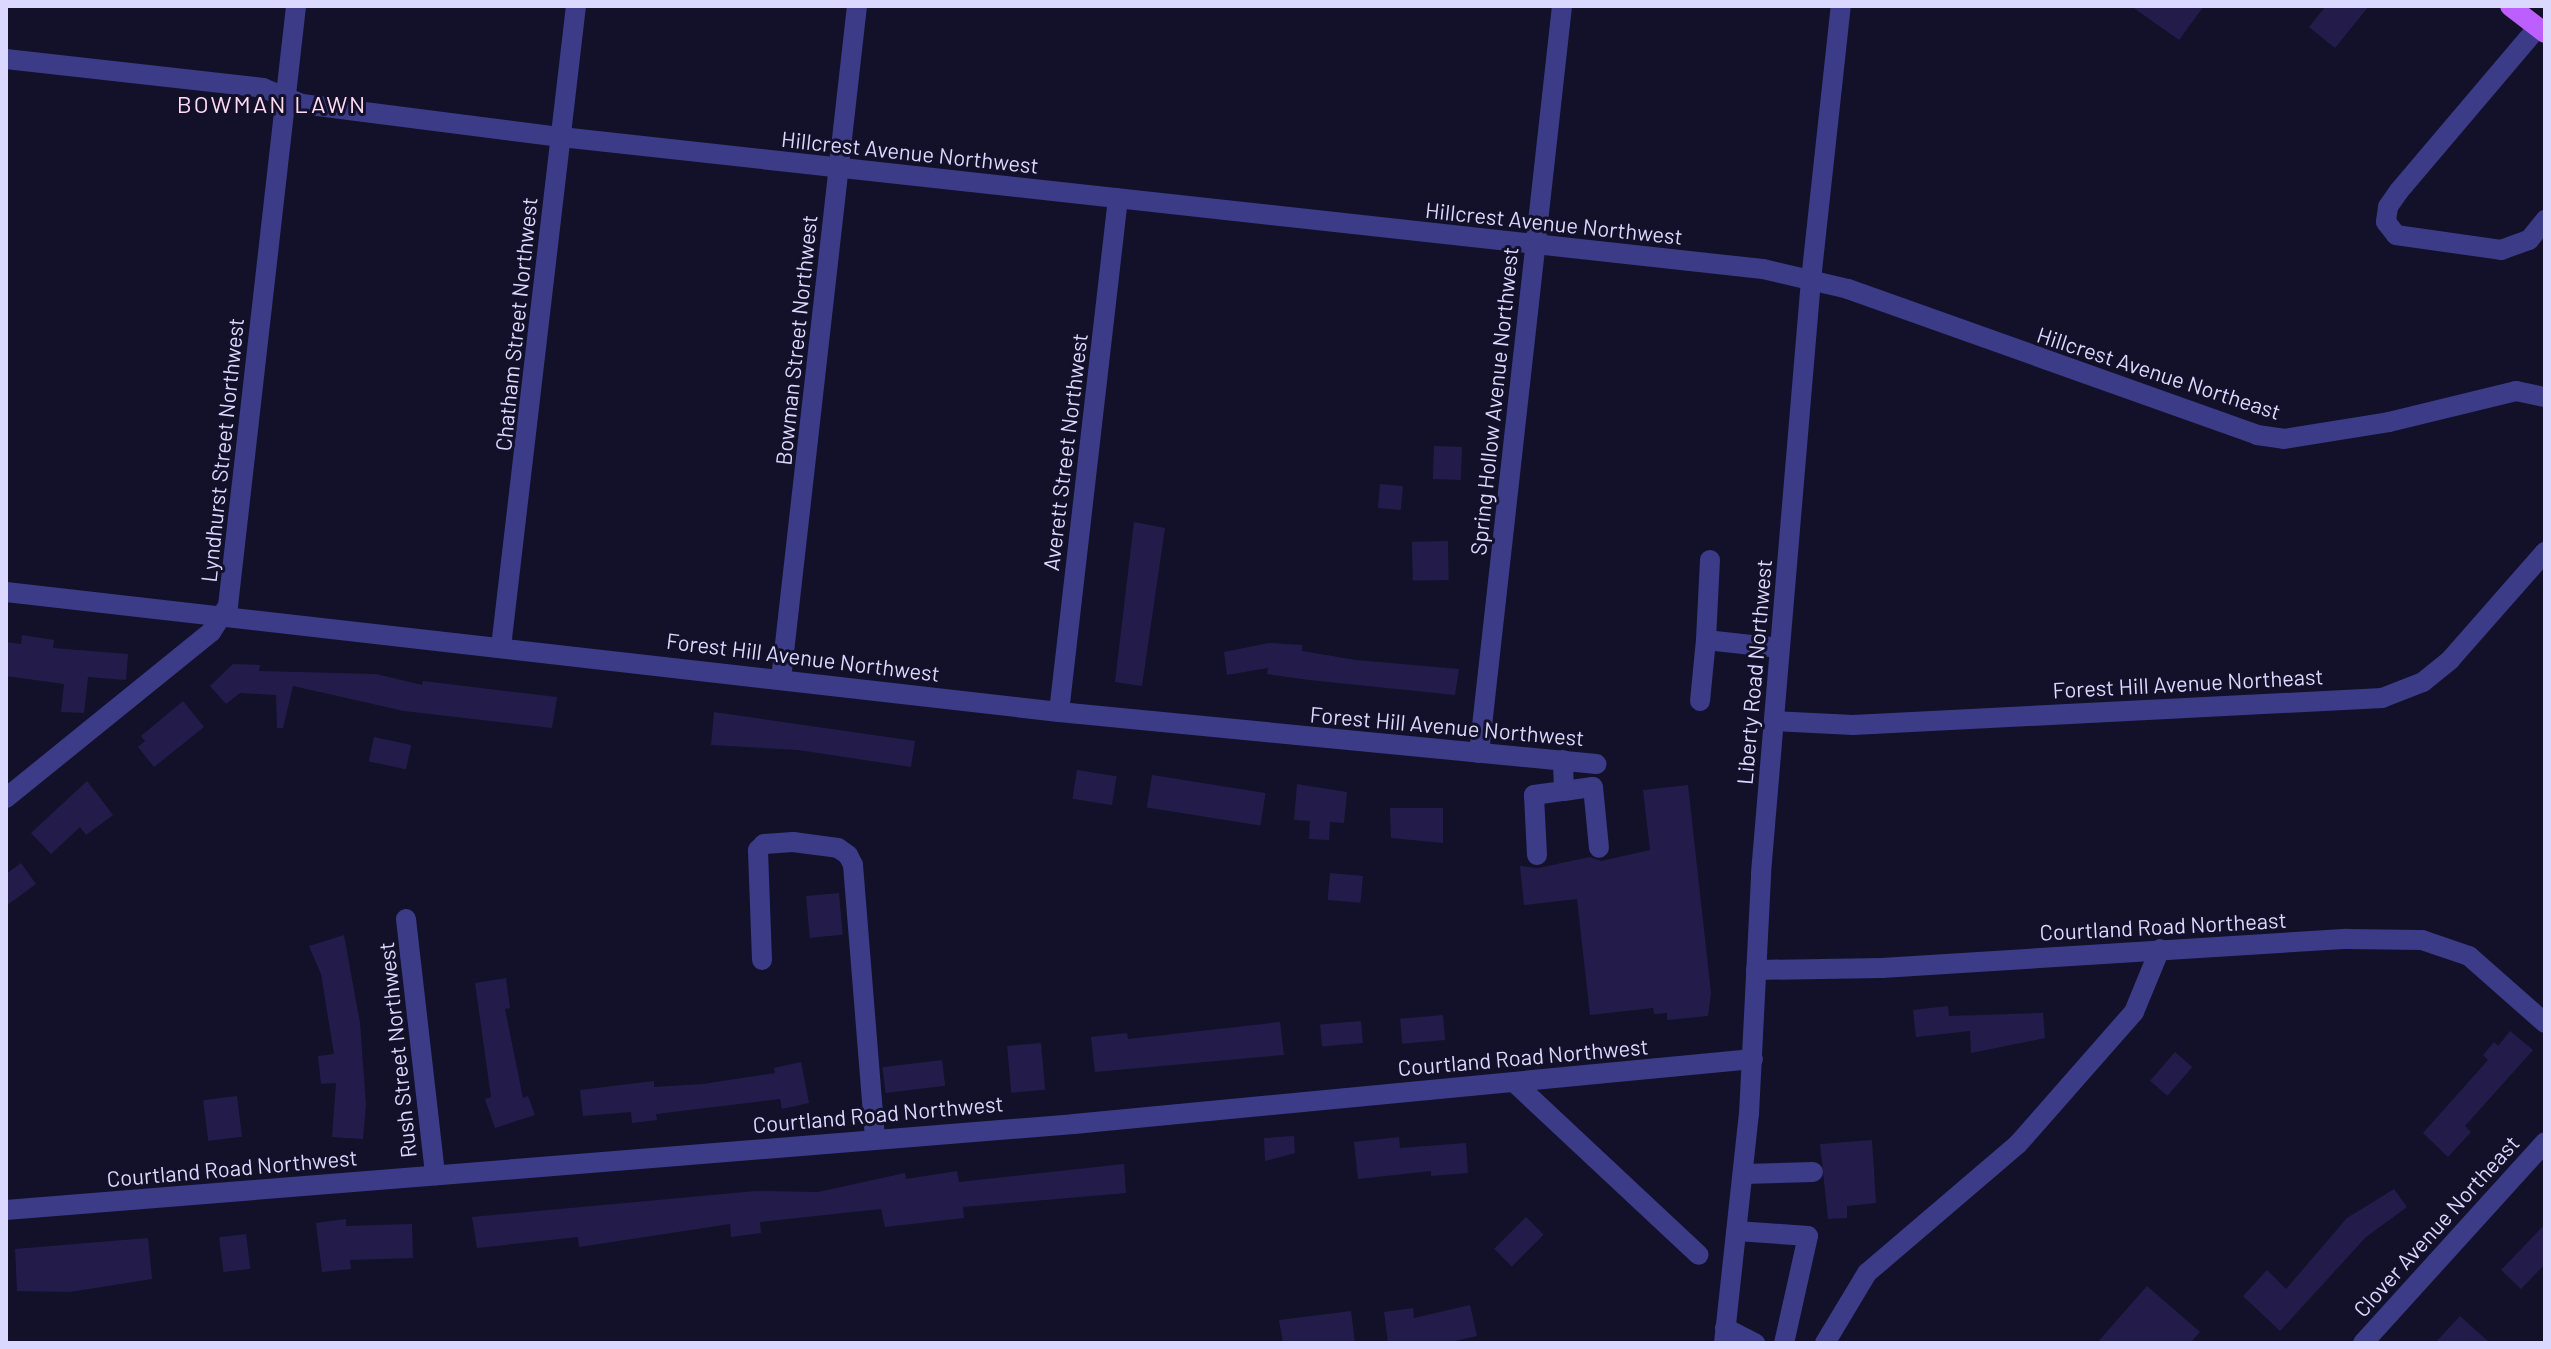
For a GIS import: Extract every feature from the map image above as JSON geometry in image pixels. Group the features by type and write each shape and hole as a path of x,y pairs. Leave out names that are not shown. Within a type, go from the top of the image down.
{"main road":[{"path":"2510,6 2541,30"}],"street":[{"name":"Lyndhurst Street Northwest","path":"6,798 161,675 223,615 230,593 296,6"},
{"name":"Chatham Street Northwest","path":"501,647 576,6"},
{"name":"Bowman Street Northwest","path":"781,679 857,6"},
{"name":"Spring Hollow Avenue Northwest","path":"1479,753 1562,6"},
{"name":"Liberty Road Northwest","path":"1725,1336 1744,1174 1774,721 1811,280 1841,6"},
{"path":"2541,30 2399,191 2388,207 2386,222 2396,235 2501,250 2529,240 2545,220"},
{"name":"Hillcrest Avenue Northwest","path":"6,59 263,88 302,104 561,137 1763,269 1811,280"},
{"name":"Averett Street Northwest","path":"1059,712 1118,198"},
{"name":"Hillcrest Avenue Northeast","path":"1811,280 2257,435 2295,439 2335,433 2516,391 2545,397"},
{"name":"Forest Hill Avenue Northeast","path":"1774,721 1853,725 2382,698 2423,682 2450,660 2545,552"},
{"path":"1700,701 1710,560"},
{"name":"Forest Hill Avenue Northwest","path":"6,592 1059,712 1596,764"},
{"path":"1706,640 1780,648"},
{"path":"1563,760 1564,791"},
{"path":"1537,855 1534,795 1593,787 1599,848"},
{"path":"762,960 758,850 764,844 793,842 838,848 848,855 853,865 875,1139"},
{"name":"Rush Street Northwest","path":"406,919 435,1175"},
{"name":"Courtland Road Northeast","path":"1756,970 1882,968 2347,939 2422,940 2469,956 2545,1023"},
{"path":"1825,1343 1867,1273 2018,1144 2134,1012 2160,949"},
{"name":"Courtland Road Northwest","path":"6,1210 1516,1084 1753,1059"},
{"path":"1516,1084 1699,1255"},
{"name":"Clover Avenue Northeast","path":"2363,1343 2545,1142"},
{"path":"1744,1174 1813,1172"},
{"path":"1737,1231 1808,1236 1784,1343"},
{"path":"1725,1336 1755,1343"}],"building":[{"path":"2131,6 2204,6 2179,40"},
{"path":"2326,6 2369,6 2335,48 2309,27"},
{"path":"1434,446 1462,447 1461,480 1433,479"},
{"path":"1380,484 1403,486 1401,510 1378,508"},
{"path":"1134,522 1165,528 1142,686 1115,682"},
{"path":"1448,541 1449,580 1413,581 1412,542"},
{"path":"22,635 54,640 53,648 128,654 126,680 88,677 84,713 61,712 64,684 6,676 6,642 21,644"},
{"path":"1269,643 1302,645 1302,651 1356,660 1459,669 1455,695 1267,674 1268,668 1227,675 1224,652"},
{"path":"233,664 260,665 259,671 376,674 422,685 423,681 557,697 552,728 404,711 293,686 283,728 277,728 276,695 240,693 226,704 210,686"},
{"path":"183,701 204,727 154,767 138,747 145,741 141,736"},
{"path":"714,712 915,741 911,767 798,750 711,745"},
{"path":"374,737 411,745 406,769 369,761"},
{"path":"1077,770 1117,776 1112,805 1072,799"},
{"path":"1152,775 1266,793 1260,826 1147,808"},
{"path":"87,781 113,815 86,835 80,827 51,854 31,833"},
{"path":"1297,784 1347,792 1344,823 1330,822 1329,840 1309,839 1310,821 1294,820"},
{"path":"1688,785 1711,993 1708,1016 1667,1020 1667,1013 1654,1014 1653,1008 1590,1015 1577,899 1524,905 1520,866 1538,868 1590,857 1601,861 1650,850 1643,790"},
{"path":"1390,808 1443,808 1443,843 1391,838"},
{"path":"21,863 36,884 6,906 6,874"},
{"path":"1330,873 1363,876 1361,903 1328,900"},
{"path":"839,893 843,935 810,938 806,896"},
{"path":"344,935 360,1023 366,1105 363,1139 332,1137 336,1083 321,1084 318,1056 334,1054 321,974 309,946"},
{"path":"506,978 510,1008 505,1009 523,1098 528,1096 535,1115 495,1128 485,1099 491,1097 475,983"},
{"path":"1948,1006 1949,1016 2043,1013 2045,1038 1971,1053 1970,1031 1916,1037 1913,1010"},
{"path":"1443,1015 1445,1040 1402,1044 1400,1019"},
{"path":"1361,1021 1363,1043 1322,1046 1320,1025"},
{"path":"1280,1022 1284,1055 1095,1072 1091,1037 1127,1033 1128,1039"},
{"path":"2510,1031 2533,1050 2465,1126 2471,1132 2448,1157 2423,1133 2488,1060 2483,1055 2494,1042 2498,1046"},
{"path":"1041,1043 1045,1090 1011,1093 1007,1046"},
{"path":"2175,1052 2192,1067 2167,1096 2150,1081"},
{"path":"942,1060 945,1086 886,1093 882,1067"},
{"path":"801,1062 809,1103 782,1109 780,1099 656,1114 657,1120 632,1123 631,1112 583,1116 580,1090 654,1081 654,1087 703,1084 775,1073 774,1068"},
{"path":"237,1096 242,1137 208,1141 203,1100"},
{"path":"1294,1136 1295,1153 1265,1161 1264,1138"},
{"path":"1399,1137 1400,1148 1466,1143 1468,1173 1431,1176 1431,1171 1358,1179 1354,1142"},
{"path":"1872,1140 1876,1203 1847,1206 1847,1218 1828,1219 1820,1144"},
{"path":"1124,1164 1126,1193 963,1207 964,1218 885,1227 881,1209 760,1222 761,1233 731,1237 730,1224 579,1247 578,1237 477,1248 472,1217 756,1191 818,1192 905,1173 906,1179 957,1171 959,1182"},
{"path":"2394,1189 2407,1207 2366,1237 2280,1331 2243,1296 2267,1270 2286,1289 2347,1218"},
{"path":"1526,1217 1544,1235 1512,1266 1494,1249"},
{"path":"346,1219 346,1226 412,1224 413,1258 350,1260 351,1269 322,1272 316,1223"},
{"path":"2545,1224 2545,1264 2521,1289 2501,1270"},
{"path":"246,1234 250,1269 223,1272 219,1237"},
{"path":"148,1238 152,1279 70,1292 17,1291 15,1249"},
{"path":"2147,1286 2200,1332 2190,1343 2097,1343"},
{"path":"1470,1305 1477,1336 1446,1343 1388,1343 1384,1312 1413,1308 1414,1318"},
{"path":"1351,1311 1355,1343 1283,1343 1279,1320"},
{"path":"2460,1316 2490,1343 2435,1343"}],"district":[{"name":"BOWMAN LAWN","path":"272,104"}]}
